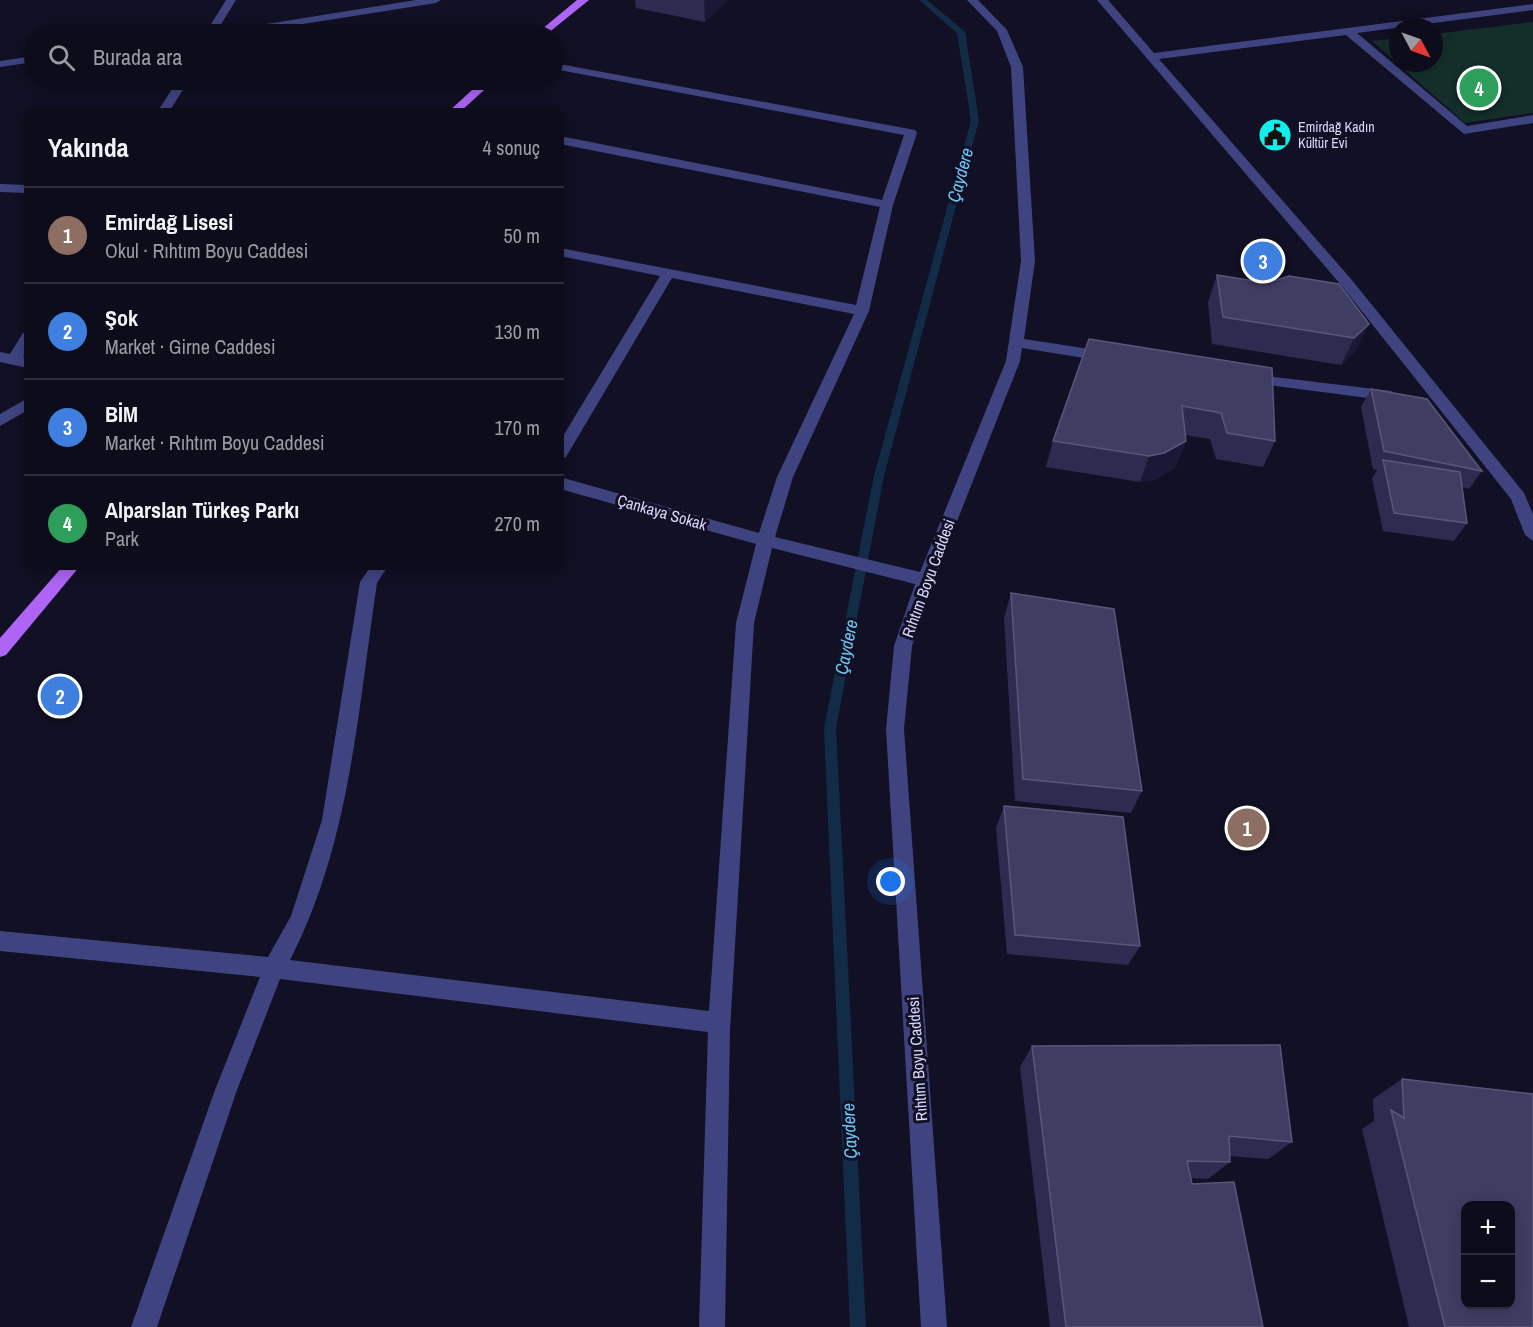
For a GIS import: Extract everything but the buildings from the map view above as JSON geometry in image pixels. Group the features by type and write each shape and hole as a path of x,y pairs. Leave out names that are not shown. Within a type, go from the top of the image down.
{"main road":[{"path":"554,24 584,0"},
{"path":"458,108 478,90"},
{"path":"0,650 69,570"}],"street":[{"path":"216,24 231,0"},
{"path":"277,24 388,4 436,0"},
{"name":"Rıhtım Boyu Caddesi","path":"934,1327 895,729 903,646 925,580 1013,361 1028,261 1017,67 1002,30 972,0"},
{"path":"1102,0 1346,282 1443,402 1518,497 1533,535"},
{"path":"1152,57 1533,7"},
{"path":"1349,32 1464,130 1533,120"},
{"path":"1,65 24,61"},
{"path":"564,68 911,133 887,205 862,311 785,477 765,541 745,623 719,1023 712,1327"},
{"path":"166,108 177,90"},
{"path":"564,141 887,205"},
{"path":"0,188 24,189"},
{"path":"564,253 862,311"},
{"path":"564,446 668,273"},
{"path":"1016,342 1119,359"},
{"path":"14,360 24,343"},
{"path":"1234,377 1443,402"},
{"path":"0,421 24,406"},
{"name":"Çankaya Sokak","path":"564,484 765,541 925,580"},
{"path":"144,1327 226,1090 274,968 300,919 332,820 369,582 377,570"},
{"path":"0,941 274,968 719,1023"}],"green space":[{"path":"1533,22 1533,113 1465,123 1407,72 1443,72 1443,33"},
{"path":"1389,39 1389,56 1372,41"}],"waterway":[{"name":"Çaydere","path":"858,1327 830,728 879,476 975,120 961,32 923,0"}],"place":[{"name":"Alparslan Türkeş Parkı","path":"1479,88"},
{"name":"Emirdağ Kadın Kültür Evi","path":"1275,135"},
{"name":"BİM","path":"1263,261"},
{"name":"Şok","path":"60,696"},
{"name":"Emirdağ Lisesi","path":"1247,828"}]}
